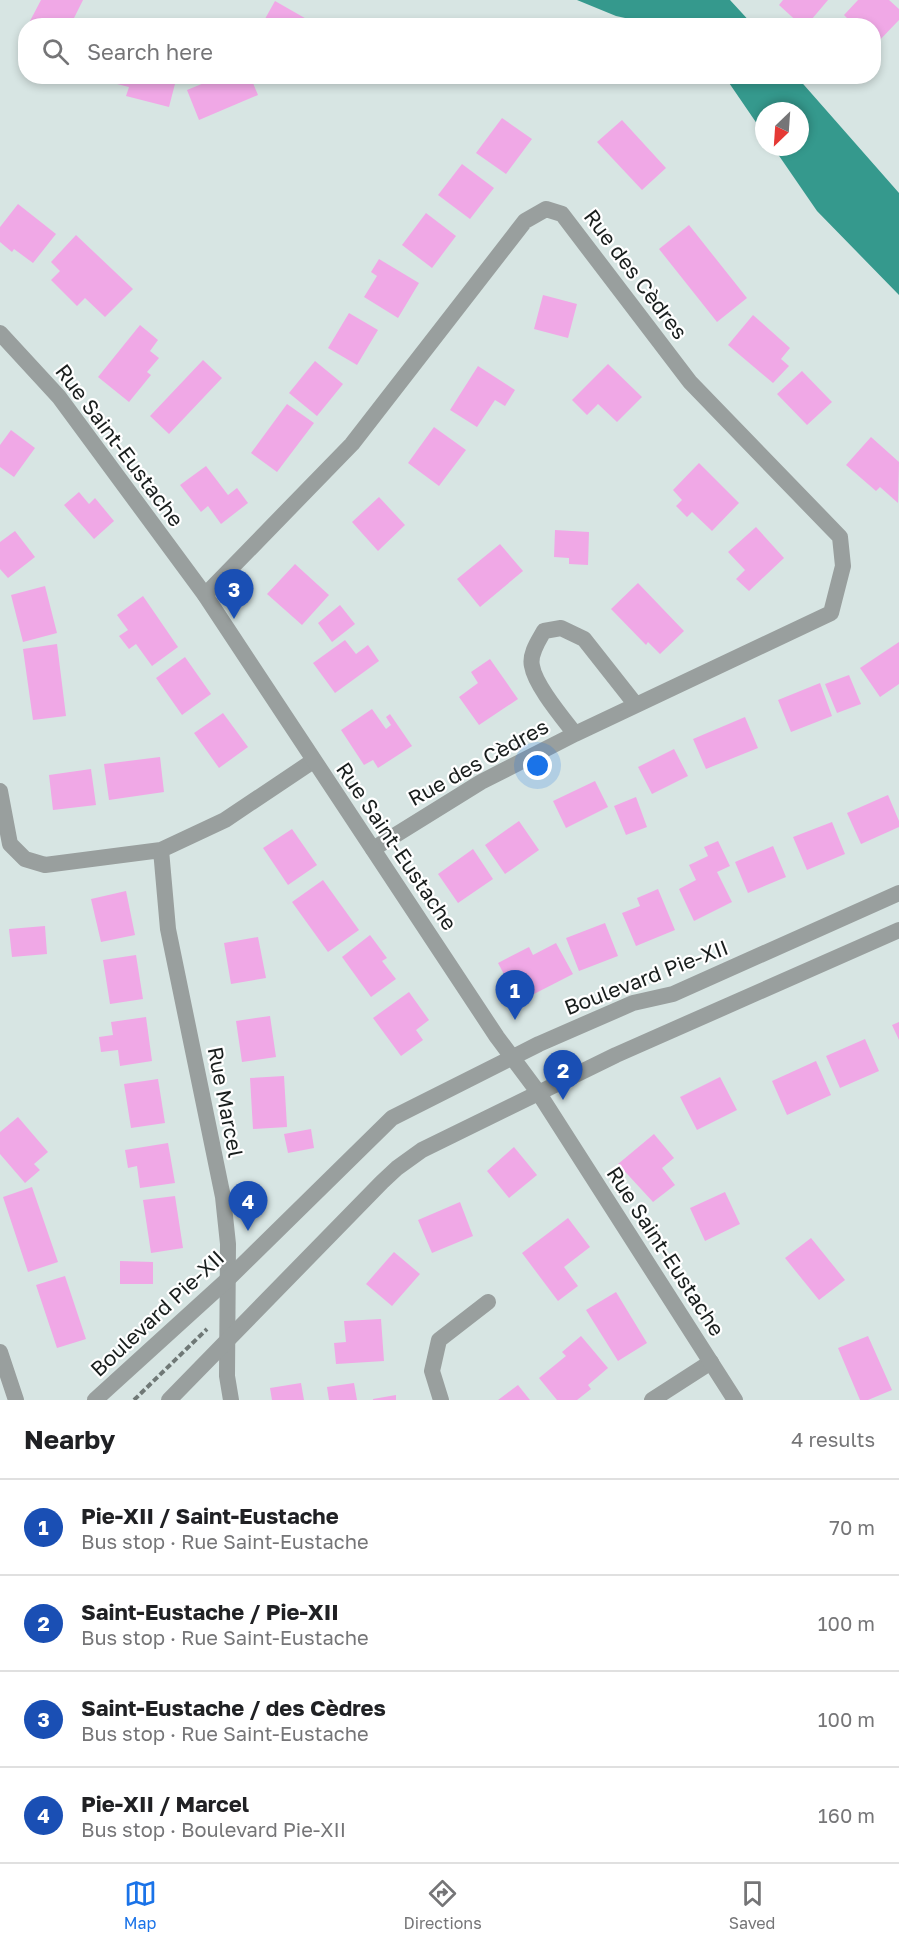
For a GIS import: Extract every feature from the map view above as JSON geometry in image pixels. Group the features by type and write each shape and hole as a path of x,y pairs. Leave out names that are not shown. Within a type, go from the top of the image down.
{"street":[{"name":"Rue des Cèdres","path":"205,595 352,444 525,221 546,208 562,214 690,382 840,537 843,566 831,613 574,734 481,782 373,849"},
{"name":"Rue Saint-Eustache","path":"0,333 59,397 205,595 512,1058 538,1092 735,1400"},
{"name":"Rue des Cèdres","path":"574,734 543,691 531,665 535,645 544,631 561,628 584,639 636,705"},
{"path":"0,791 10,844 26,859 45,865 161,850 225,820 314,761"},
{"name":"Rue Marcel","path":"161,850 168,929 223,1197 228,1244 227,1376 231,1400"},
{"name":"Boulevard Pie-XII","path":"95,1400 227,1280 384,1125 416,1105 539,1044 633,1003 673,994 899,892"},
{"path":"169,1400 397,1168 437,1141 627,1050 899,930"},
{"path":"441,1400 432,1371 439,1340 488,1302"},
{"path":"0,1352 16,1400"},
{"path":"652,1400 711,1362"}],"shaded area":[{"path":"577,0 730,0 747,18 625,18"},
{"path":"730,84 803,84 899,193 899,295 817,211 779,156 809,156 809,102 755,102 755,121"}],"building":[{"path":"41,0 83,0 74,18 32,18"},
{"path":"783,0 828,0 813,18 793,18 779,5"},
{"path":"858,0 889,0 899,9 899,20 881,39 881,18 847,18 844,15"},
{"path":"275,1 305,18 265,18"},
{"path":"117,84 175,84 169,107 126,96 129,87"},
{"path":"202,84 253,84 258,95 199,120 187,90"},
{"path":"502,118 532,139 506,174 476,153"},
{"path":"622,120 666,168 642,190 597,142"},
{"path":"462,164 494,188 470,219 438,195"},
{"path":"18,204 56,234 33,263 14,249 12,252 0,242 0,227"},
{"path":"426,213 456,236 432,268 402,245"},
{"path":"689,225 747,298 717,322 659,249"},
{"path":"76,235 133,289 105,317 85,298 77,306 51,280 60,271 51,262"},
{"path":"379,259 419,283 398,318 364,297 377,276 371,272"},
{"path":"543,295 577,304 568,338 534,329"},
{"path":"349,313 378,330 357,365 328,348"},
{"path":"753,315 790,348 781,359 789,366 773,383 728,345"},
{"path":"140,325 158,340 150,351 159,358 147,372 151,375 129,402 98,377"},
{"path":"203,360 222,378 169,434 150,416"},
{"path":"315,361 343,384 317,416 289,393"},
{"path":"608,364 642,397 617,422 598,404 587,415 572,400"},
{"path":"478,366 515,390 505,406 495,400 477,427 450,410"},
{"path":"802,371 832,402 807,425 777,394"},
{"path":"287,404 314,423 277,472 251,453"},
{"path":"434,427 466,450 439,486 408,463"},
{"path":"11,430 35,448 14,477 0,467 0,445"},
{"path":"871,437 899,462 898,503 880,487 876,491 846,465"},
{"path":"699,463 739,503 712,531 692,512 687,517 676,506 682,500 673,490"},
{"path":"206,466 228,495 237,488 248,503 221,524 208,506 201,512 180,485"},
{"path":"79,492 89,504 95,498 114,521 94,539 64,505"},
{"path":"379,497 405,525 378,551 352,522"},
{"path":"756,527 784,558 749,591 736,579 745,570 728,552"},
{"path":"555,530 589,532 588,565 569,564 569,558 554,557"},
{"path":"15,531 35,557 8,578 0,569 0,542"},
{"path":"500,544 523,571 480,607 457,579"},
{"path":"295,564 329,595 302,625 267,594"},
{"path":"638,583 684,631 660,654 648,642 646,645 611,609"},
{"path":"45,586 57,633 23,642 11,595"},
{"path":"143,596 178,647 152,666 136,644 129,649 119,636 128,630 117,615"},
{"path":"340,605 355,624 332,642 318,623"},
{"path":"345,640 356,654 368,645 379,661 335,693 313,663"},
{"path":"899,642 899,684 880,697 860,668"},
{"path":"57,644 66,716 33,720 23,649"},
{"path":"185,657 211,694 182,715 156,678"},
{"path":"490,659 518,699 479,725 459,697 478,683 471,672"},
{"path":"849,675 861,704 837,713 825,684"},
{"path":"820,683 832,716 791,732 778,700"},
{"path":"372,709 386,729 391,725 386,717 390,714 412,746 378,768 373,760 364,765 341,730"},
{"path":"223,713 248,747 219,768 194,733"},
{"path":"745,717 758,748 706,769 693,739"},
{"path":"674,749 688,776 652,794 638,767"},
{"path":"160,757 164,792 109,800 104,764"},
{"path":"91,769 96,805 53,810 49,775"},
{"path":"595,781 608,807 566,828 553,801"},
{"path":"888,795 899,821 899,827 861,844 847,813"},
{"path":"636,797 647,827 626,835 614,806"},
{"path":"519,821 539,850 505,874 485,845"},
{"path":"832,822 845,854 807,870 793,837"},
{"path":"292,829 317,865 288,885 263,848"},
{"path":"718,841 730,866 717,872 732,902 694,921 679,889 696,880 689,865 708,856 704,847"},
{"path":"773,846 786,877 748,893 735,862"},
{"path":"473,849 493,879 458,903 438,874"},
{"path":"323,880 359,930 328,952 292,902"},
{"path":"658,889 675,930 636,946 622,913 640,906 637,898"},
{"path":"126,891 135,935 101,942 91,899"},
{"path":"605,923 618,956 579,971 566,938"},
{"path":"45,926 47,954 12,957 9,929"},
{"path":"370,935 387,958 382,961 396,979 371,997 342,957"},
{"path":"258,937 266,978 231,984 224,943"},
{"path":"556,943 573,974 534,994 530,985 514,993 498,963 529,947 533,955"},
{"path":"136,955 143,999 110,1004 103,960"},
{"path":"409,992 429,1020 416,1030 423,1040 401,1056 373,1018"},
{"path":"270,1016 276,1057 242,1062 236,1021"},
{"path":"146,1017 152,1061 120,1066 118,1050 101,1052 99,1037 113,1035 111,1022"},
{"path":"899,1022 899,1040 892,1025"},
{"path":"865,1039 879,1071 840,1088 826,1056"},
{"path":"816,1061 831,1095 787,1115 772,1081"},
{"path":"284,1076 287,1127 253,1129 250,1078"},
{"path":"720,1077 737,1110 697,1130 680,1097"},
{"path":"158,1079 165,1123 131,1128 124,1084"},
{"path":"18,1117 48,1152 34,1164 40,1170 25,1183 0,1154 0,1132"},
{"path":"311,1129 314,1148 288,1153 284,1134"},
{"path":"654,1134 674,1158 662,1168 675,1185 653,1202 618,1164"},
{"path":"168,1143 175,1183 140,1188 137,1166 128,1168 125,1150"},
{"path":"514,1147 537,1175 509,1198 487,1171"},
{"path":"32,1187 58,1262 28,1272 3,1197"},
{"path":"725,1192 740,1224 705,1241 690,1208"},
{"path":"175,1196 183,1248 151,1253 143,1200"},
{"path":"460,1202 473,1236 432,1253 418,1220"},
{"path":"568,1218 590,1247 564,1267 578,1286 558,1301 522,1253"},
{"path":"811,1238 845,1280 819,1300 785,1258"},
{"path":"394,1252 420,1274 392,1306 366,1284"},
{"path":"120,1261 153,1262 153,1284 120,1284"},
{"path":"65,1276 86,1339 57,1348 36,1285"},
{"path":"616,1292 647,1343 618,1361 586,1310"},
{"path":"381,1319 384,1361 336,1364 334,1343 346,1342 344,1321"},
{"path":"581,1336 608,1368 588,1385 591,1389 577,1400 557,1400 539,1378 566,1356 562,1352"},
{"path":"868,1336 892,1390 868,1400 860,1400 838,1348"},
{"path":"301,1383 304,1400 272,1400 270,1388"},
{"path":"354,1383 357,1400 329,1400 327,1387"},
{"path":"518,1385 530,1400 498,1400"},
{"path":"396,1395 396,1400 373,1400 373,1399"}],"place":[{"name":"Saint-Eustache / des Cèdres","path":"234,619"},
{"name":"Pie-XII / Saint-Eustache","path":"515,1020"},
{"name":"Saint-Eustache / Pie-XII","path":"563,1100"},
{"name":"Pie-XII / Marcel","path":"248,1231"}]}
